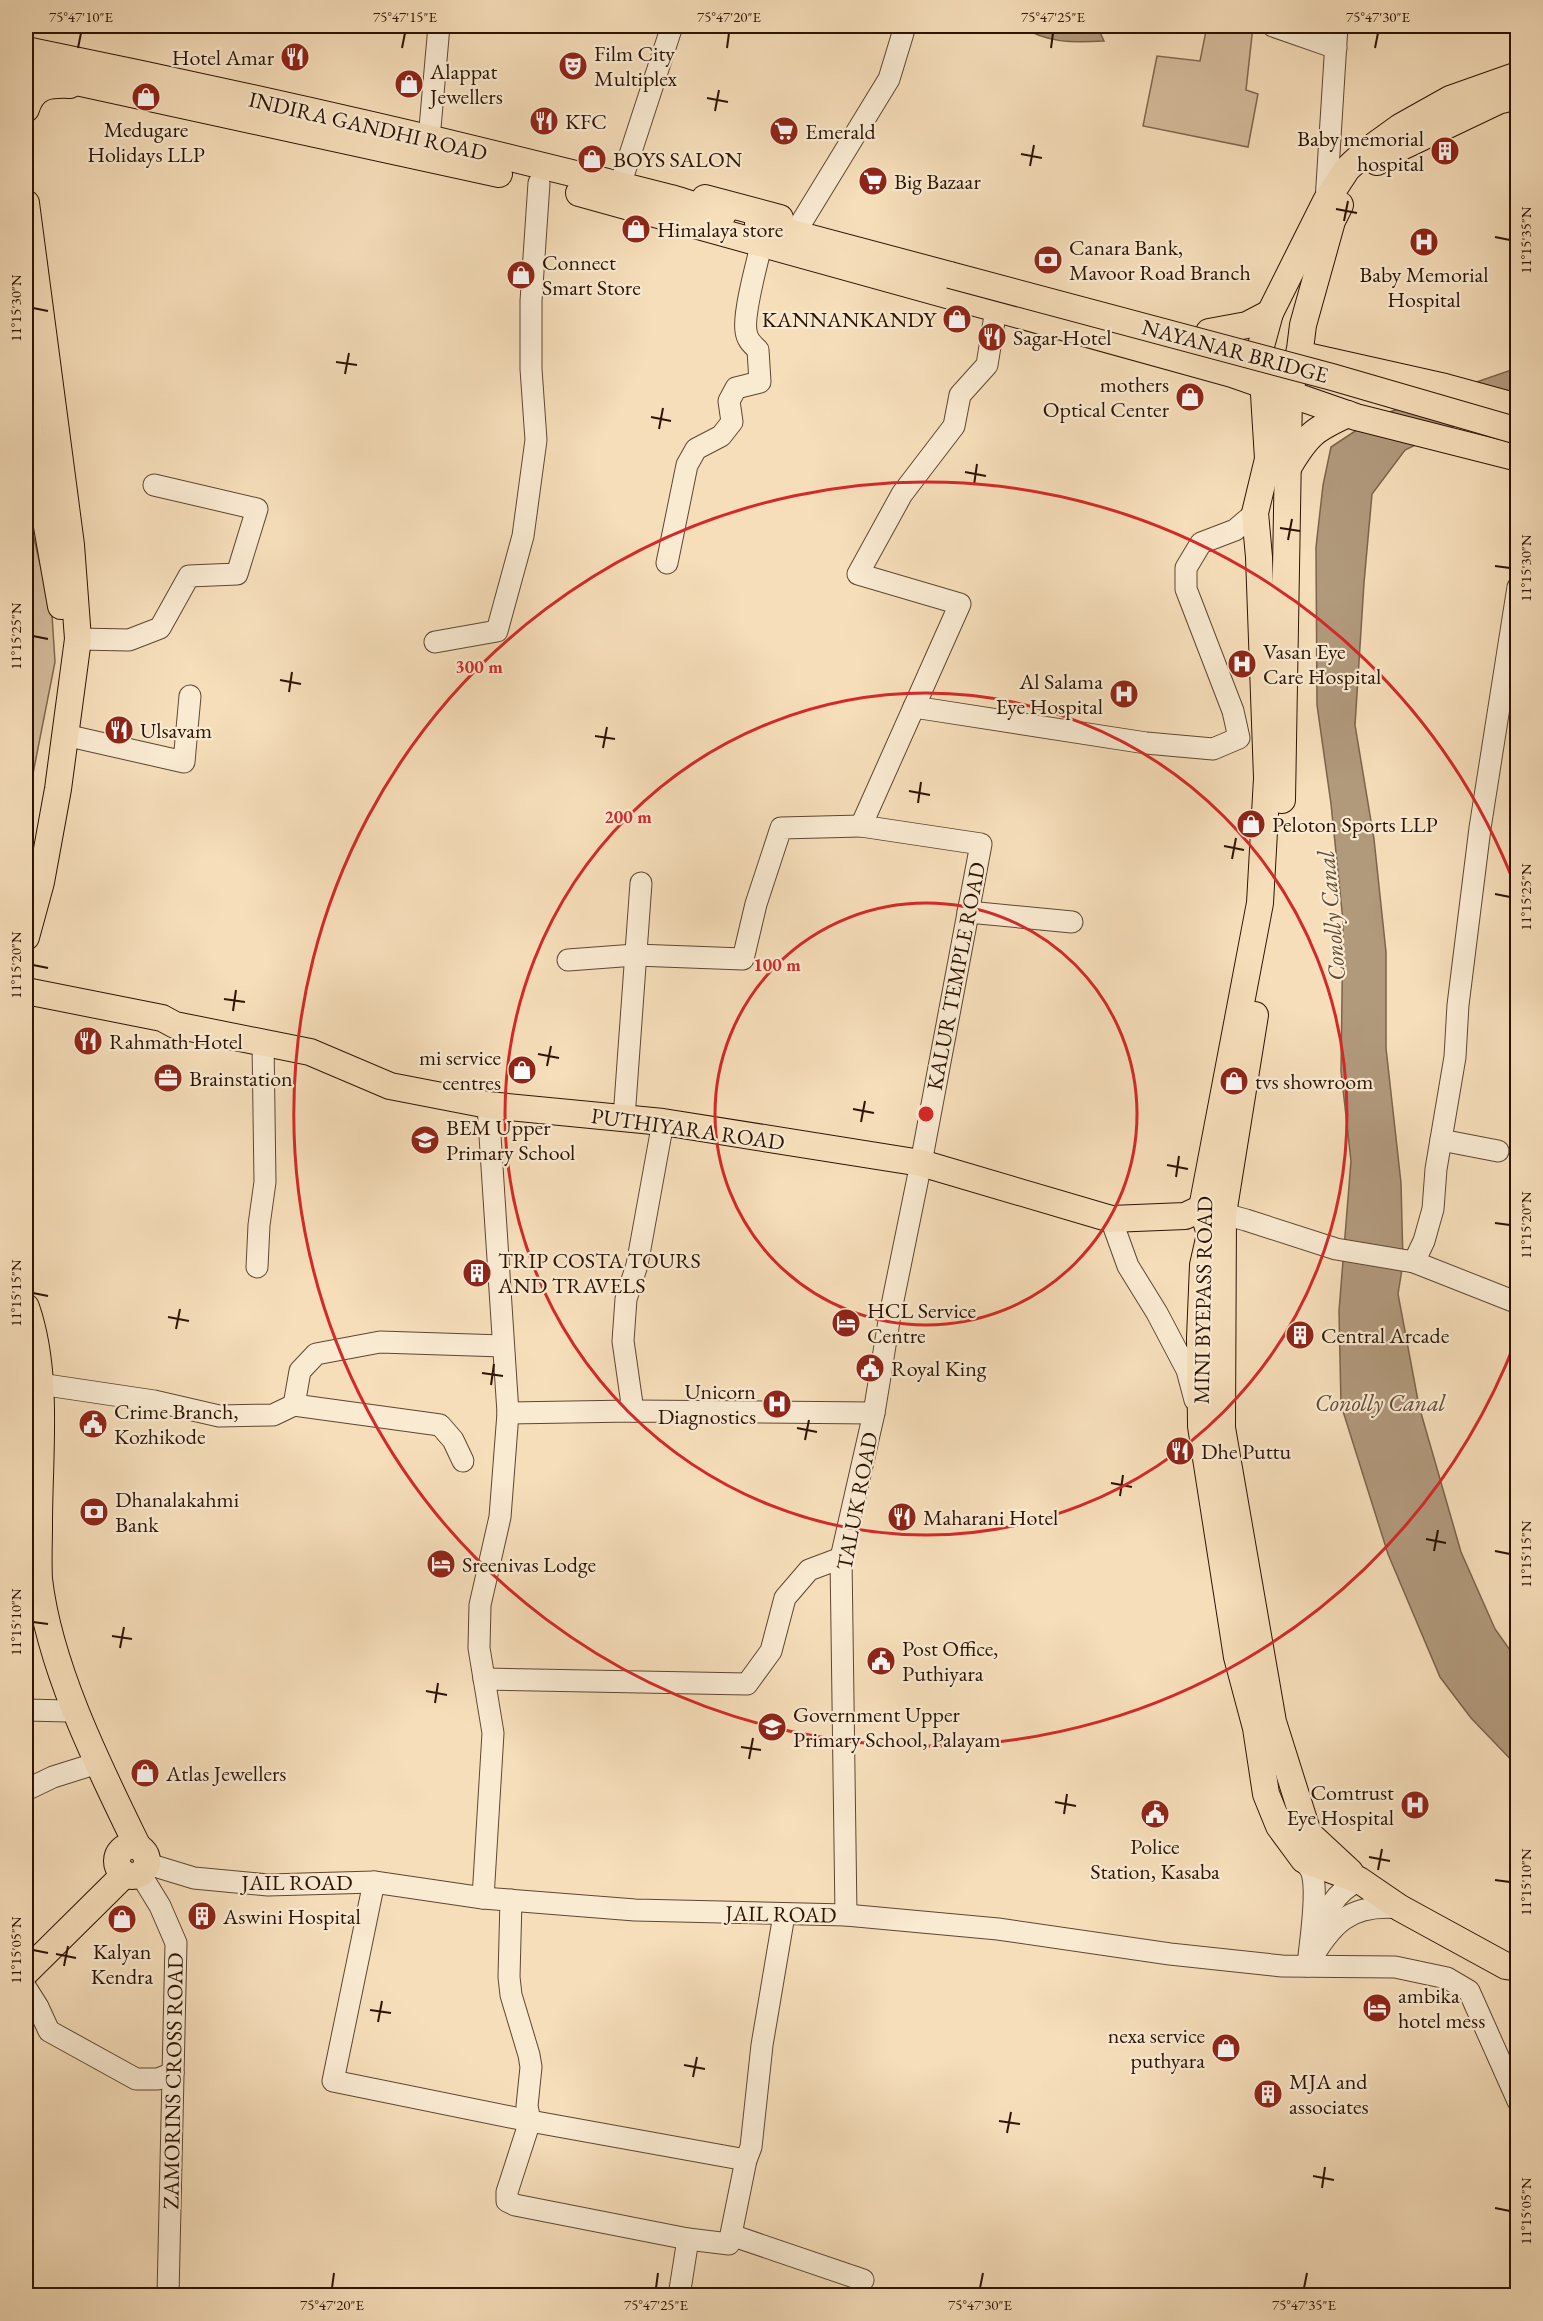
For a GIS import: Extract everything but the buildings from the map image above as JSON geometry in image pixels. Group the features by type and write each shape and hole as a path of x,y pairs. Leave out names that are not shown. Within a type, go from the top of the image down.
{"main road":[{"name":"INDIRA GANDHI ROAD","path":"26,50 429,139 579,184"},
{"name":"INDIRA GANDHI ROAD","path":"26,71 539,183 579,184 675,199 950,274"},
{"path":"1518,75 1450,99 1400,127 1347,169 1331,207 1289,394 1284,781 1269,929 1213,1211 1222,1428 1273,1722 1308,1833 1359,1880 1400,1908 1506,1966 1518,1968"},
{"path":"26,109 30,97 51,85 91,86"},
{"path":"1331,207 1366,170 1395,150 1498,101 1518,96"},
{"path":"579,184 623,176 1261,346 1445,387 1518,407"},
{"path":"579,184 762,242 1232,374 1352,416 1518,458"},
{"path":"26,203 71,545 78,639 58,789 41,882 26,937"},
{"name":"MINI BYEPASS ROAD","path":"1304,1860 1279,1826 1266,1794 1256,1728 1237,1657 1201,1426 1200,1338 1203,1276 1260,903 1267,778 1259,557 1255,513 1268,459 1261,346 1270,313 1331,207"},
{"name":"NAYANAR BRIDGE","path":"950,274 1332,377 1518,431"},
{"path":"1209,332 1247,325 1270,313"},
{"path":"26,355 28,430 62,610 60,664 45,785 26,873"},
{"path":"1289,466 1302,445 1319,428 1352,416"},
{"name":"PUTHIYARA ROAD","path":"26,991 162,1018 175,1025 310,1052 390,1086 489,1106 663,1122 921,1164 1111,1219 1185,1216 1213,1211"},
{"name":"PUTHIYARA ROAD","path":"26,1004 161,1027 175,1025"},
{"path":"26,1307 31,1322 28,1436 29,1590 67,1711 88,1767 134,1862"},
{"path":"30,1376 39,1579 54,1646 134,1862"},
{"path":"1304,1860 1359,1880"},
{"path":"26,1972 134,1862"}],"street":[{"path":"429,139 438,26"},
{"path":"623,176 672,26"},
{"path":"1273,26 1336,48"},
{"path":"1331,207 1337,26"},
{"path":"801,223 890,79 903,33"},
{"path":"435,642 498,631 523,536 536,440 531,369 531,302 539,183"},
{"path":"667,562 687,465 696,449 721,436 732,422 729,401 736,388 760,382 758,350 750,343 746,331 746,313 762,242"},
{"path":"568,960 636,955 743,959 756,904 781,828 861,826 960,604 858,574 902,494 954,426 960,395 987,365 996,309"},
{"path":"78,639 129,640 160,628 189,576 237,574 257,509 154,484"},
{"path":"914,707 1146,743 1213,749 1239,738 1233,711 1186,589 1186,568 1201,543 1235,530 1255,513"},
{"path":"1414,1262 1424,1241 1433,1209 1436,1169 1455,1057 1458,1005 1480,828 1518,586"},
{"path":"65,735 184,762 190,696"},
{"name":"KALUR TEMPLE ROAD","path":"861,826 981,844 921,1164"},
{"path":"624,1118 641,883"},
{"path":"968,912 1072,922"},
{"path":"257,1268 259,1224 265,1182 263,1043"},
{"path":"483,1898 493,1733 479,1648 480,1605 500,1517 508,1413 489,1106"},
{"path":"633,1411 623,1341 626,1299 637,1265 663,1122"},
{"path":"1441,1140 1497,1151"},
{"name":"TALUK ROAD","path":"846,1915 841,1558 874,1413 890,1315 921,1164"},
{"path":"1213,1211 1335,1249 1414,1262 1518,1303"},
{"path":"1111,1219 1128,1266 1157,1313 1187,1370 1201,1426"},
{"path":"294,1405 300,1371 316,1354 380,1342 503,1346"},
{"path":"30,1376 219,1416 273,1415 294,1405 440,1425 453,1440 463,1461"},
{"path":"508,1413 633,1411 874,1413"},
{"path":"484,1679 747,1684 771,1651 785,1598 809,1570 841,1558"},
{"path":"26,1710 67,1711"},
{"path":"26,1790 53,1777 88,1767"},
{"path":"1304,1860 1312,1872 1313,1885 1313,1923 1307,1966"},
{"name":"JAIL ROAD","path":"134,1862 194,1878 268,1885 374,1882 483,1898 635,1910 846,1915 998,1929 1170,1954 1282,1966 1395,1967 1447,1978 1469,1991 1518,2101"},
{"name":"ZAMORINS CROSS ROAD","path":"134,1862 160,1906 176,1943 168,2295"},
{"path":"1307,1966 1320,1928 1334,1899 1344,1888 1359,1880"},
{"path":"374,1882 333,2081 530,2121 746,2160"},
{"path":"511,1900 509,1977 511,1995 531,2067 527,2106 530,2121 507,2192 507,2201 515,2205 688,2239 729,2244 746,2160 751,2147 762,2045 784,1915"},
{"path":"1307,1966 1323,1938 1332,1927 1348,1915 1364,1909 1400,1908"},
{"path":"26,1988 49,2031 136,2079 158,2079 173,2073"},
{"path":"731,2235 863,2280"},
{"path":"679,2295 688,2239"}],"shaded area":[{"path":"1207,26 1253,26 1246,90 1258,94 1248,147 1143,126 1157,56 1200,61"},
{"path":"26,504 52,615 55,662 26,809"}],"water":[{"path":"1020,26 1097,26 1104,41 1060,41 1040,36"},
{"name":"Conolly Canal","path":"1517,368 1517,407 1452,427 1405,450 1372,494 1355,725 1374,839 1386,952 1386,1048 1401,1183 1403,1263 1398,1294 1419,1406 1461,1552 1495,1629 1517,1660 1517,1766 1471,1718 1440,1677 1388,1554 1341,1405 1339,1311 1351,1161 1341,1071 1343,921 1331,804 1317,705 1316,547 1323,485 1331,447 1378,416"}],"place":[{"name":"Hotel Amar","path":"295,57"},
{"name":"Film City Multiplex","path":"573,66"},
{"name":"Alappat Jewellers","path":"409,84"},
{"name":"Medugare Holidays LLP","path":"146,97"},
{"name":"KFC","path":"544,121"},
{"name":"Emerald","path":"784,131"},
{"name":"Baby memorial hospital","path":"1445,151"},
{"name":"BOYS SALON","path":"592,159"},
{"name":"Big Bazaar","path":"873,181"},
{"name":"Himalaya store","path":"636,229"},
{"name":"Baby Memorial Hospital","path":"1424,242"},
{"name":"Canara Bank, Mavoor Road Branch","path":"1048,260"},
{"name":"Connect Smart Store","path":"521,275"},
{"name":"KANNANKANDY","path":"957,319"},
{"name":"Sagar Hotel","path":"992,337"},
{"name":"mothers Optical Center","path":"1190,397"},
{"name":"Vasan Eye Care Hospital","path":"1242,664"},
{"name":"Al Salama Eye Hospital","path":"1124,694"},
{"name":"Ulsavam","path":"119,730"},
{"name":"Peloton Sports LLP","path":"1251,824"},
{"name":"Rahmath Hotel","path":"88,1041"},
{"name":"mi service centres","path":"522,1070"},
{"name":"Brainstation","path":"168,1078"},
{"name":"tvs showroom","path":"1234,1081"},
{"name":"BEM Upper Primary School","path":"425,1140"},
{"name":"TRIP COSTA TOURS AND TRAVELS","path":"477,1273"},
{"name":"HCL Service Centre","path":"846,1323"},
{"name":"Central Arcade","path":"1300,1335"},
{"name":"Royal King","path":"870,1368"},
{"name":"Unicorn Diagnostics","path":"777,1404"},
{"name":"Crime Branch, Kozhikode","path":"93,1424"},
{"name":"Dhe Puttu","path":"1180,1451"},
{"name":"Dhanalakahmi Bank","path":"94,1512"},
{"name":"Maharani Hotel","path":"902,1517"},
{"name":"Sreenivas Lodge","path":"441,1564"},
{"name":"Post Office, Puthiyara","path":"881,1661"},
{"name":"Government Upper Primary School, Palayam","path":"772,1727"},
{"name":"Atlas Jewellers","path":"145,1773"},
{"name":"Comtrust Eye Hospital","path":"1415,1805"},
{"name":"Police Station, Kasaba","path":"1155,1814"},
{"name":"Aswini Hospital","path":"202,1916"},
{"name":"Kalyan Kendra","path":"122,1919"},
{"name":"ambika hotel mess","path":"1377,2008"},
{"name":"nexa service puthyara","path":"1226,2048"},
{"name":"MJA and associates","path":"1268,2094"}]}
